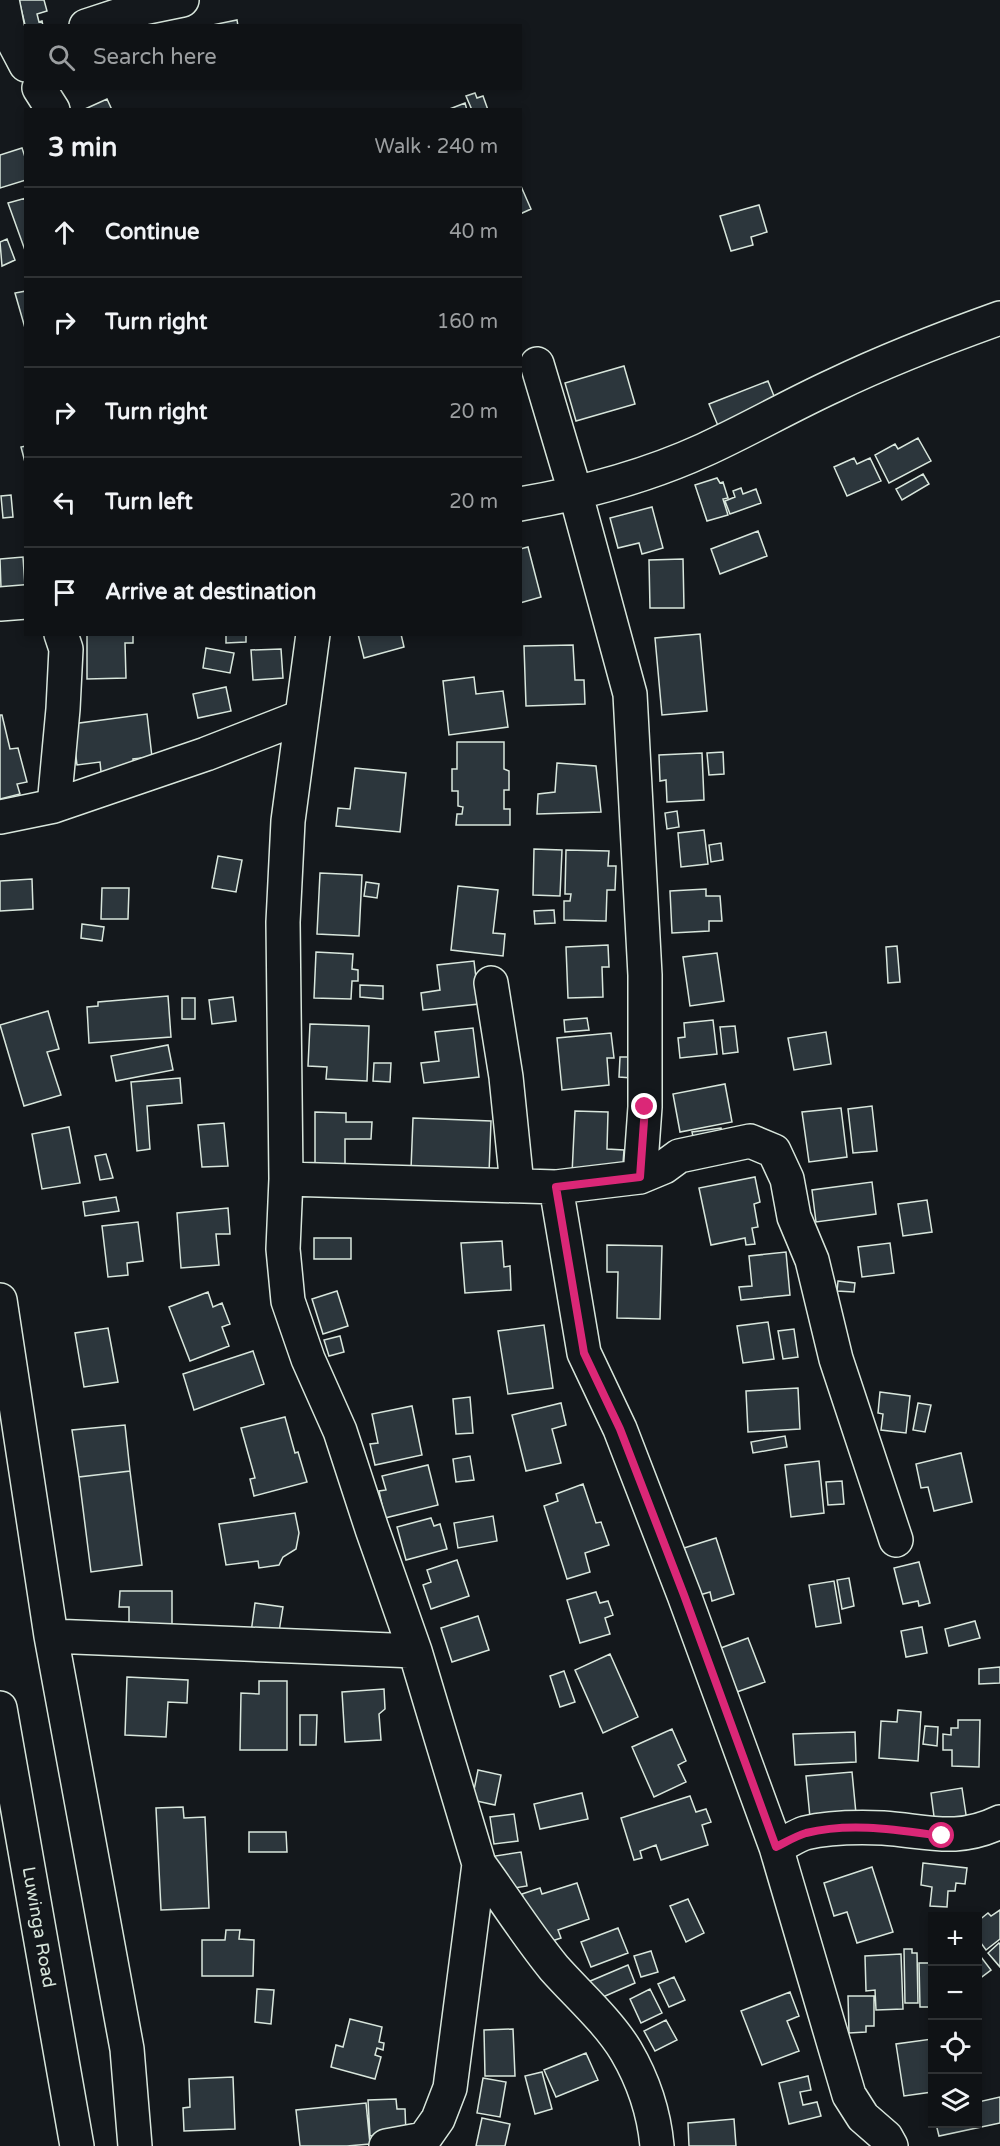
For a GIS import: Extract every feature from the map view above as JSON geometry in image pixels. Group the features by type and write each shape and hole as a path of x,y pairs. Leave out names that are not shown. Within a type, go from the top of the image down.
{"main road":[{"path":"92,24 138,9 182,0"},
{"path":"40,90 52,108"},
{"path":"522,504 576,495 609,486 702,451 835,384 905,354 1000,318"},
{"path":"537,364 576,495 630,694 645,975 645,1107 640,1177"},
{"path":"0,604 24,602"},
{"path":"54,806 66,649 62,636"},
{"path":"313,636 288,821 283,922 286,1179 283,1249 288,1301 308,1359 340,1431 415,1651 479,1864 553,1966 625,2050 643,2087 655,2123 657,2146"},
{"path":"0,818 54,806 206,754 301,717"},
{"path":"491,983 506,1077 517,1185"},
{"path":"286,1179 556,1187 640,1177 664,1167 679,1156 750,1141 774,1151 787,1179 794,1217 812,1260 836,1359 896,1540"},
{"path":"556,1187 584,1353 624,1440 684,1595 776,1847 849,2095 864,2117 891,2146"},
{"path":"0,1300 51,1636 127,2049 135,2146"},
{"path":"51,1636 415,1651"},
{"name":"Luwinga Road","path":"0,1708 78,2146"},
{"path":"776,1847 805,1833 846,1828 883,1828 942,1836 971,1833 1000,1822"},
{"path":"386,2146 426,2142 450,2088 479,1864"}],"building":[{"path":"19,0 44,0 47,11 37,14 39,22 42,21 43,24 25,24"},
{"path":"237,20 238,24 217,24"},
{"path":"475,93 477,98 483,96 487,108 471,108 466,96"},
{"path":"107,99 111,108 87,108"},
{"path":"465,103 466,108 452,108"},
{"path":"22,148 24,181 0,188 0,155"},
{"path":"522,189 531,209 522,213"},
{"path":"24,199 24,247 8,203"},
{"path":"759,205 767,232 751,237 753,245 731,251 720,216"},
{"path":"7,239 15,260 2,266 0,242"},
{"path":"24,291 24,324 15,293"},
{"path":"624,366 635,404 576,421 565,383"},
{"path":"768,381 778,406 721,433 709,404"},
{"path":"918,438 931,461 889,483 875,455 895,444 898,449"},
{"path":"854,458 857,464 870,458 881,481 847,496 834,467"},
{"path":"923,474 929,484 902,500 896,489"},
{"path":"717,478 720,483 723,482 728,498 723,499 728,515 707,521 695,485"},
{"path":"741,488 743,494 756,489 761,503 730,514 725,501 735,497 733,491"},
{"path":"11,495 13,517 3,518 1,496"},
{"path":"652,507 663,548 642,554 639,543 618,548 610,518"},
{"path":"758,531 767,556 720,574 711,549"},
{"path":"528,547 541,597 522,602 522,548"},
{"path":"23,557 24,586 1,588 0,559"},
{"path":"683,559 684,608 650,608 649,560"},
{"path":"700,634 707,711 662,715 655,638"},
{"path":"87,636 133,636 133,643 125,643 126,678 87,679"},
{"path":"226,636 246,636 246,642 226,643"},
{"path":"358,636 401,636 404,647 364,658"},
{"path":"573,645 575,680 584,680 585,704 526,706 524,646"},
{"path":"206,648 234,653 230,673 203,668"},
{"path":"281,649 283,678 253,680 251,650"},
{"path":"474,677 476,694 503,691 508,727 449,735 443,681"},
{"path":"226,687 231,711 198,718 193,694"},
{"path":"147,714 152,757 133,759 134,768 101,772 100,762 77,765 72,724"},
{"path":"0,715 2,715 10,749 18,748 27,782 17,784 20,794 0,799"},
{"path":"457,742 504,742 504,769 509,771 509,790 504,790 504,809 510,809 510,825 456,825 457,814 462,814 463,807 458,806 458,791 452,791 452,769 457,769"},
{"path":"723,752 724,774 709,775 707,753"},
{"path":"702,753 704,800 667,802 666,780 660,781 659,755"},
{"path":"557,763 596,766 601,812 537,814 538,794 555,792"},
{"path":"355,768 406,773 400,832 336,826 338,808 350,809"},
{"path":"677,811 679,827 667,829 665,813"},
{"path":"704,830 708,864 681,867 678,833"},
{"path":"721,843 723,860 711,862 709,845"},
{"path":"534,849 562,850 560,896 533,895"},
{"path":"566,850 609,851 608,866 616,866 615,890 607,890 606,921 564,920 564,901 570,901 571,894 565,894"},
{"path":"218,856 242,860 236,892 212,888"},
{"path":"320,873 362,875 359,936 317,934"},
{"path":"32,879 33,909 0,911 0,881"},
{"path":"366,882 379,884 377,898 364,896"},
{"path":"458,886 498,890 493,933 505,934 503,956 451,950"},
{"path":"102,888 129,888 128,919 101,919"},
{"path":"706,889 706,896 720,896 722,921 709,921 709,931 672,933 670,891"},
{"path":"554,910 555,923 535,924 534,911"},
{"path":"82,924 104,927 102,941 81,938"},
{"path":"608,945 609,967 602,967 603,997 568,998 566,947"},
{"path":"897,946 900,982 888,983 886,947"},
{"path":"316,952 353,954 352,969 358,970 358,981 352,981 351,999 314,998"},
{"path":"717,953 724,1001 690,1006 683,957"},
{"path":"474,961 479,1004 423,1010 421,993 440,990 437,965"},
{"path":"360,985 383,986 383,999 360,997"},
{"path":"168,996 171,1037 89,1043 87,1007 98,1006 98,1002"},
{"path":"233,997 236,1021 212,1024 209,1000"},
{"path":"182,998 195,998 195,1019 182,1019"},
{"path":"48,1011 59,1049 47,1052 61,1095 24,1106 0,1025"},
{"path":"587,1018 589,1030 565,1032 564,1020"},
{"path":"713,1020 717,1054 680,1058 678,1038 685,1037 684,1023"},
{"path":"310,1024 369,1026 367,1081 326,1079 327,1067 308,1066"},
{"path":"735,1026 738,1052 723,1054 720,1027"},
{"path":"473,1028 479,1077 424,1083 421,1063 439,1061 435,1032"},
{"path":"826,1032 831,1064 794,1070 788,1038"},
{"path":"611,1033 614,1058 607,1058 609,1085 562,1090 557,1038"},
{"path":"168,1045 173,1070 116,1081 111,1056"},
{"path":"620,1057 633,1057 632,1078 619,1077"},
{"path":"374,1063 391,1063 390,1082 373,1081"},
{"path":"180,1078 182,1103 147,1106 150,1149 137,1151 131,1082"},
{"path":"725,1084 732,1122 680,1132 673,1094"},
{"path":"872,1106 877,1151 853,1153 848,1109"},
{"path":"841,1108 847,1157 809,1162 802,1112"},
{"path":"575,1111 608,1112 607,1149 624,1150 622,1177 572,1174"},
{"path":"315,1112 346,1113 346,1122 372,1122 371,1139 345,1139 345,1169 315,1169"},
{"path":"413,1118 491,1121 489,1173 411,1169"},
{"path":"224,1123 228,1166 202,1167 198,1125"},
{"path":"69,1127 80,1183 42,1189 32,1134"},
{"path":"721,1128 724,1143 695,1147 692,1132"},
{"path":"106,1154 113,1178 100,1180 95,1156"},
{"path":"755,1177 760,1202 754,1204 758,1227 752,1228 755,1244 746,1245 745,1238 711,1245 699,1188"},
{"path":"872,1182 876,1214 816,1222 812,1190"},
{"path":"116,1197 119,1211 85,1216 83,1202"},
{"path":"927,1200 932,1232 903,1236 898,1204"},
{"path":"228,1208 230,1234 216,1234 219,1265 181,1268 177,1213"},
{"path":"138,1222 143,1261 127,1263 128,1275 108,1277 102,1226"},
{"path":"314,1238 351,1238 351,1259 314,1259"},
{"path":"502,1241 504,1267 510,1266 511,1290 465,1293 461,1243"},
{"path":"890,1243 894,1273 862,1277 858,1247"},
{"path":"607,1245 662,1246 660,1319 617,1318 618,1272 607,1272"},
{"path":"786,1252 790,1295 741,1300 739,1287 752,1286 749,1256"},
{"path":"838,1281 855,1283 854,1292 837,1291"},
{"path":"337,1291 348,1326 323,1334 312,1299"},
{"path":"208,1292 213,1307 222,1303 230,1324 222,1327 229,1346 190,1361 169,1307"},
{"path":"768,1322 774,1359 743,1363 737,1326"},
{"path":"544,1325 553,1388 508,1394 498,1331"},
{"path":"108,1328 118,1382 84,1387 75,1333"},
{"path":"794,1329 798,1357 783,1359 778,1331"},
{"path":"340,1336 344,1352 329,1356 324,1340"},
{"path":"253,1351 264,1384 194,1410 183,1374"},
{"path":"798,1388 800,1429 748,1432 746,1391"},
{"path":"880,1392 910,1396 906,1433 881,1430 883,1414 878,1413"},
{"path":"470,1397 473,1433 456,1434 453,1399"},
{"path":"561,1403 566,1425 552,1429 561,1463 526,1471 512,1415"},
{"path":"918,1403 931,1405 925,1432 913,1430"},
{"path":"412,1406 422,1455 375,1465 370,1444 378,1443 372,1414"},
{"path":"285,1417 295,1453 298,1452 307,1482 254,1496 250,1479 255,1478 241,1428"},
{"path":"125,1425 130,1471 79,1477 72,1430"},
{"path":"785,1436 787,1447 753,1453 751,1442"},
{"path":"961,1453 972,1502 934,1511 928,1487 921,1488 916,1464"},
{"path":"470,1456 474,1480 456,1482 453,1459"},
{"path":"819,1461 824,1513 791,1517 785,1465"},
{"path":"428,1465 438,1505 385,1518 379,1491 386,1490 382,1476"},
{"path":"130,1471 142,1565 91,1572 79,1477"},
{"path":"842,1481 844,1504 828,1505 826,1482"},
{"path":"583,1484 596,1523 601,1522 609,1545 585,1553 590,1572 567,1579 544,1506 558,1501 556,1494"},
{"path":"295,1513 299,1533 296,1549 283,1557 279,1565 259,1568 258,1561 226,1565 219,1524"},
{"path":"493,1516 497,1541 458,1548 454,1523"},
{"path":"431,1518 434,1526 440,1524 447,1549 406,1560 397,1527"},
{"path":"716,1538 734,1594 712,1601 710,1592 693,1597 693,1575 684,1548"},
{"path":"457,1560 469,1596 431,1609 423,1585 431,1582 427,1570"},
{"path":"919,1562 930,1603 919,1606 918,1601 903,1604 894,1568"},
{"path":"849,1578 854,1606 842,1609 837,1580"},
{"path":"834,1581 841,1623 816,1627 809,1585"},
{"path":"120,1591 172,1591 172,1637 129,1637 129,1607 119,1607"},
{"path":"596,1592 600,1603 608,1601 613,1615 605,1618 610,1634 580,1643 567,1600"},
{"path":"255,1603 283,1607 277,1644 250,1640"},
{"path":"478,1616 489,1650 452,1662 441,1628"},
{"path":"975,1621 980,1638 949,1646 945,1629"},
{"path":"922,1627 927,1653 906,1657 901,1631"},
{"path":"748,1638 765,1682 734,1693 718,1649"},
{"path":"610,1654 638,1717 603,1733 575,1670"},
{"path":"1000,1667 1000,1683 979,1684 979,1669"},
{"path":"564,1671 575,1702 560,1707 550,1676"},
{"path":"127,1677 188,1680 187,1703 168,1702 166,1737 125,1735"},
{"path":"259,1681 287,1681 287,1750 240,1750 241,1693 259,1694"},
{"path":"384,1689 385,1709 379,1714 381,1740 345,1742 342,1692"},
{"path":"898,1710 921,1712 918,1761 879,1758 881,1721 897,1722"},
{"path":"300,1715 317,1715 316,1745 300,1745"},
{"path":"958,1720 980,1720 979,1767 952,1766 952,1750 943,1750 943,1734 951,1735 951,1728 958,1728"},
{"path":"925,1726 938,1727 937,1746 923,1744"},
{"path":"672,1729 686,1761 678,1765 686,1782 654,1797 632,1747"},
{"path":"855,1732 856,1762 795,1765 793,1734"},
{"path":"478,1770 501,1775 495,1805 472,1800"},
{"path":"852,1772 857,1824 811,1828 806,1776"},
{"path":"962,1788 968,1828 936,1832 931,1793"},
{"path":"582,1793 588,1819 540,1829 534,1804"},
{"path":"690,1796 696,1812 706,1809 711,1822 702,1825 708,1845 661,1860 656,1845 640,1851 642,1858 634,1860 621,1818"},
{"path":"183,1807 184,1818 205,1817 209,1908 161,1910 156,1808"},
{"path":"514,1814 518,1841 494,1844 490,1817"},
{"path":"249,1832 286,1832 287,1852 249,1852"},
{"path":"521,1852 527,1886 501,1890 495,1856"},
{"path":"923,1863 967,1868 965,1884 956,1883 955,1891 948,1891 947,1907 930,1906 932,1887 921,1885"},
{"path":"872,1867 893,1932 857,1943 847,1912 834,1916 824,1883"},
{"path":"577,1883 589,1919 558,1930 561,1938 540,1945 522,1894 540,1888 542,1894"},
{"path":"688,1899 704,1933 686,1942 670,1906"},
{"path":"1000,1910 1000,1939 986,1950 982,1944 982,1918 988,1913 991,1916"},
{"path":"618,1928 628,1953 591,1967 581,1942"},
{"path":"226,1930 240,1930 239,1939 254,1940 253,1976 202,1976 202,1940 225,1940"},
{"path":"999,1943 1000,1945 1000,1967 988,1953"},
{"path":"904,1949 912,1949 912,1953 917,1953 918,2003 905,2003"},
{"path":"651,1951 658,1972 641,1977 634,1956"},
{"path":"901,1954 903,2009 876,2010 875,1990 866,1991 865,1956"},
{"path":"982,1958 991,1970 982,1977"},
{"path":"919,1963 928,1963 928,2007 920,2007"},
{"path":"628,1965 635,1983 596,2000 588,1982"},
{"path":"674,1977 685,2000 669,2007 658,1984"},
{"path":"257,1989 274,1990 271,2024 255,2022"},
{"path":"650,1989 662,2013 641,2023 630,1999"},
{"path":"790,1992 799,2016 787,2021 799,2051 762,2065 741,2011"},
{"path":"848,1996 874,1996 874,2026 866,2026 866,2032 849,2033"},
{"path":"350,2019 382,2027 379,2042 384,2043 383,2050 377,2048 375,2055 381,2057 375,2079 331,2067 336,2045 343,2047"},
{"path":"666,2020 677,2040 655,2051 644,2031"},
{"path":"513,2029 515,2076 485,2076 484,2030"},
{"path":"928,2040 928,2093 904,2096 896,2044"},
{"path":"586,2053 598,2080 556,2097 544,2070"},
{"path":"542,2072 552,2109 535,2114 525,2076"},
{"path":"808,2076 811,2090 800,2092 803,2105 817,2102 821,2116 789,2124 779,2083"},
{"path":"233,2077 235,2129 184,2131 183,2108 190,2107 189,2079"},
{"path":"483,2078 506,2082 500,2117 477,2113"},
{"path":"1000,2097 1000,2123 982,2127 982,2101"},
{"path":"396,2099 397,2109 405,2109 406,2134 370,2136 368,2100"},
{"path":"366,2103 370,2144 300,2146 296,2110"},
{"path":"482,2118 510,2124 505,2146 476,2146"},
{"path":"734,2119 736,2146 689,2146 688,2123"},
{"path":"937,2128 977,2128 939,2136"}],"route":[{"path":"645,1107 640,1177 556,1187 584,1353 620,1429 684,1595 776,1847 805,1833 846,1828 883,1828 942,1836"}]}
